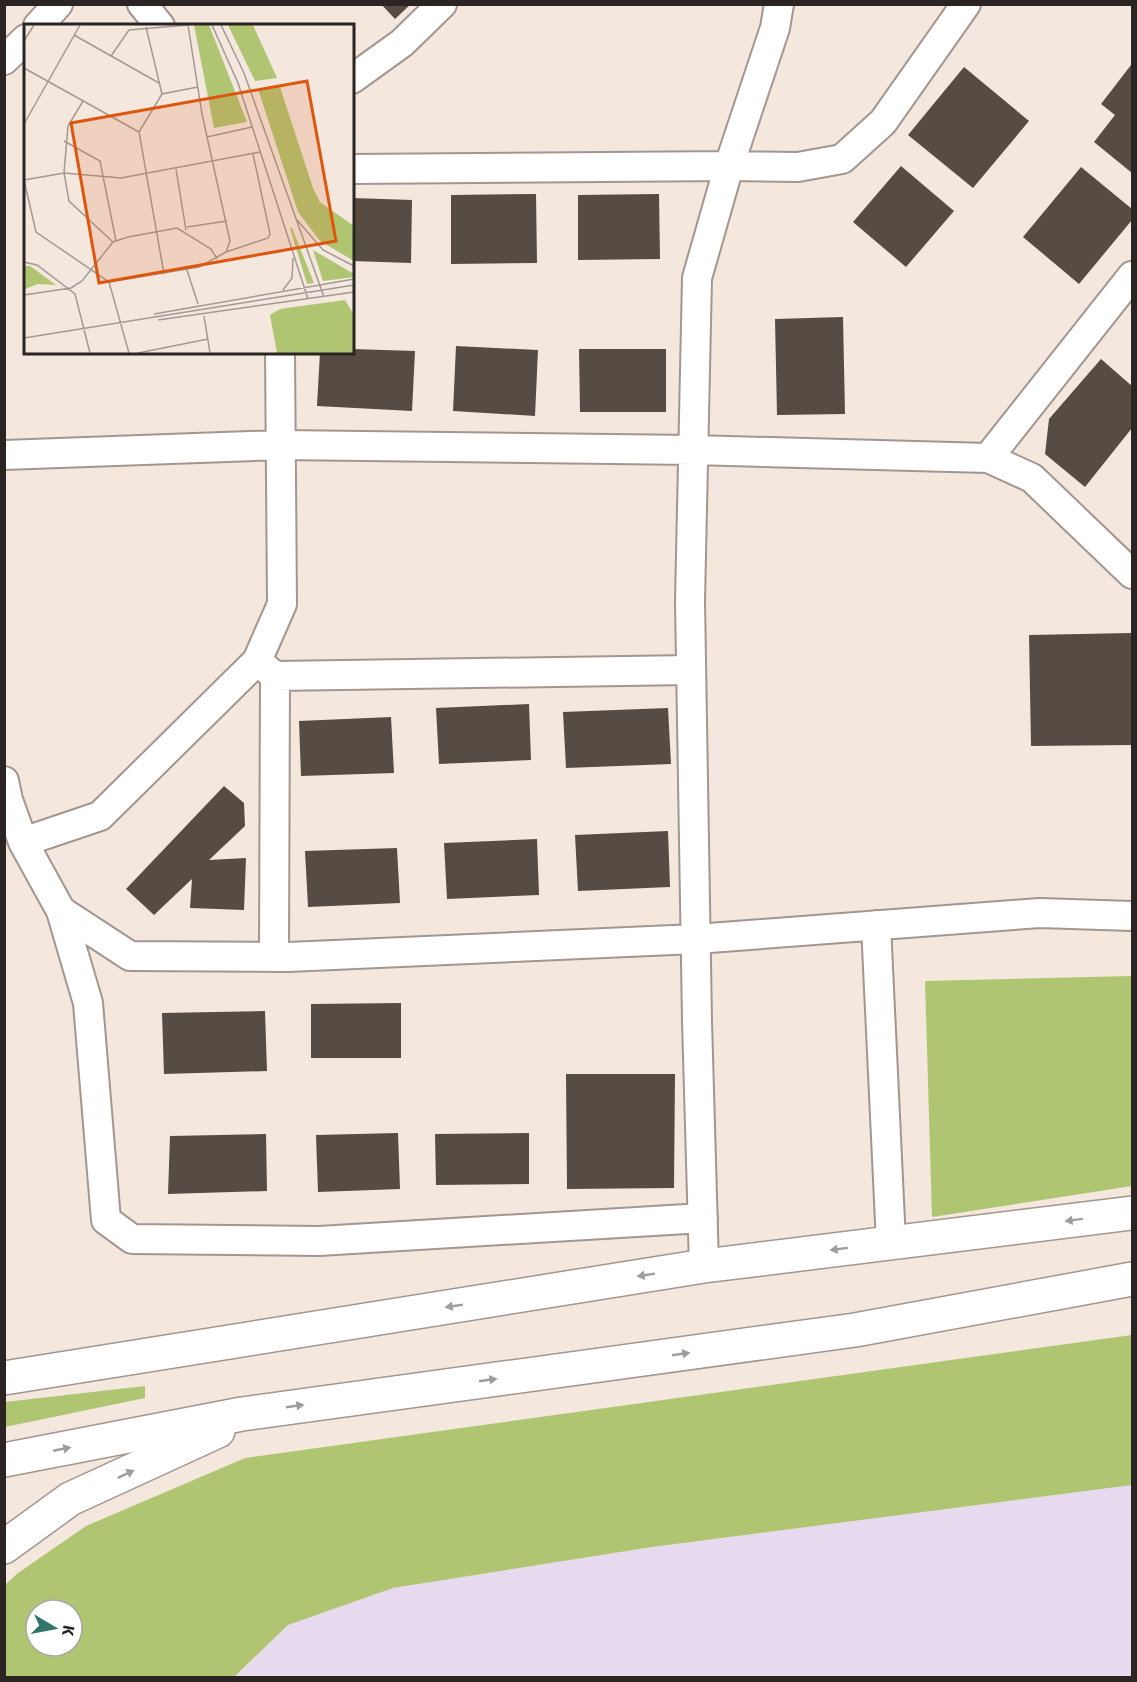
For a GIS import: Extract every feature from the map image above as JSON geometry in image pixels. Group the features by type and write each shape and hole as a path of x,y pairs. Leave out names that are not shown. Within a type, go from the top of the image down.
{"main road":[{"path":"4,1378 704,1266 1132,1213"},
{"path":"4,1460 261,1411 855,1330 1132,1279"},
{"path":"4,1547 70,1500 261,1411"}],"street":[{"path":"40,24 58,4"},
{"path":"142,4 158,24"},
{"path":"354,79 402,43 442,4"},
{"path":"704,1266 690,601 697,278 729,166 775,28 779,4"},
{"path":"354,169 798,167 842,159 883,122 966,4"},
{"path":"4,60 24,41"},
{"path":"988,458 1132,276"},
{"path":"274,956 266,668 282,604 279,354"},
{"path":"4,455 280,445 693,450 988,458 1032,478 1132,574"},
{"path":"23,842 100,816 266,668 691,670"},
{"path":"4,781 8,800 23,842 61,911 88,1003 106,1220 132,1239 319,1242 703,1218"},
{"path":"61,911 130,956 274,956 696,939 1040,912 1132,916"},
{"path":"876,925 891,1243"}],"shaded area":[{"path":"1132,1485 1132,1677 234,1678 288,1625 393,1588 652,1547"}],"green space":[{"path":"1132,976 1132,1186 932,1217 925,981"},
{"path":"1132,1335 1132,1485 652,1547 393,1588 288,1625 234,1677 5,1677 5,1585 18,1573 86,1526 245,1458"},
{"path":"145,1386 145,1398 5,1427 5,1402"}],"building":[{"path":"381,4 411,4 395,19"},
{"path":"1131,65 1132,173 1094,142 1115,115 1101,104"},
{"path":"964,67 1029,121 973,188 908,135"},
{"path":"901,166 954,211 906,267 853,222"},
{"path":"1081,167 1132,209 1132,220 1079,284 1023,237"},
{"path":"536,194 537,263 451,264 451,195"},
{"path":"659,194 660,259 578,260 578,195"},
{"path":"354,198 412,200 411,263 354,261"},
{"path":"843,317 845,414 777,415 775,319"},
{"path":"456,346 538,350 535,416 453,411"},
{"path":"354,349 415,351 412,411 317,406 320,354 354,354"},
{"path":"579,349 666,349 666,412 580,412"},
{"path":"1101,359 1132,386 1132,428 1085,487 1045,454 1049,419"},
{"path":"1132,633 1132,745 1031,746 1029,635"},
{"path":"529,704 531,760 439,764 436,708"},
{"path":"668,708 671,764 566,768 563,712"},
{"path":"391,717 394,773 301,776 299,721"},
{"path":"224,786 244,803 245,826 209,860 246,858 244,910 190,908 192,879 154,915 126,889"},
{"path":"668,831 670,887 578,891 575,835"},
{"path":"537,839 539,895 447,899 444,843"},
{"path":"397,848 400,903 308,907 305,851"},
{"path":"401,1003 401,1058 311,1058 311,1004"},
{"path":"265,1011 267,1071 164,1074 162,1013"},
{"path":"566,1074 675,1074 674,1188 567,1189"},
{"path":"398,1133 400,1189 318,1192 316,1135"},
{"path":"529,1133 529,1184 436,1185 435,1134"},
{"path":"266,1134 267,1191 168,1194 170,1136"}]}
